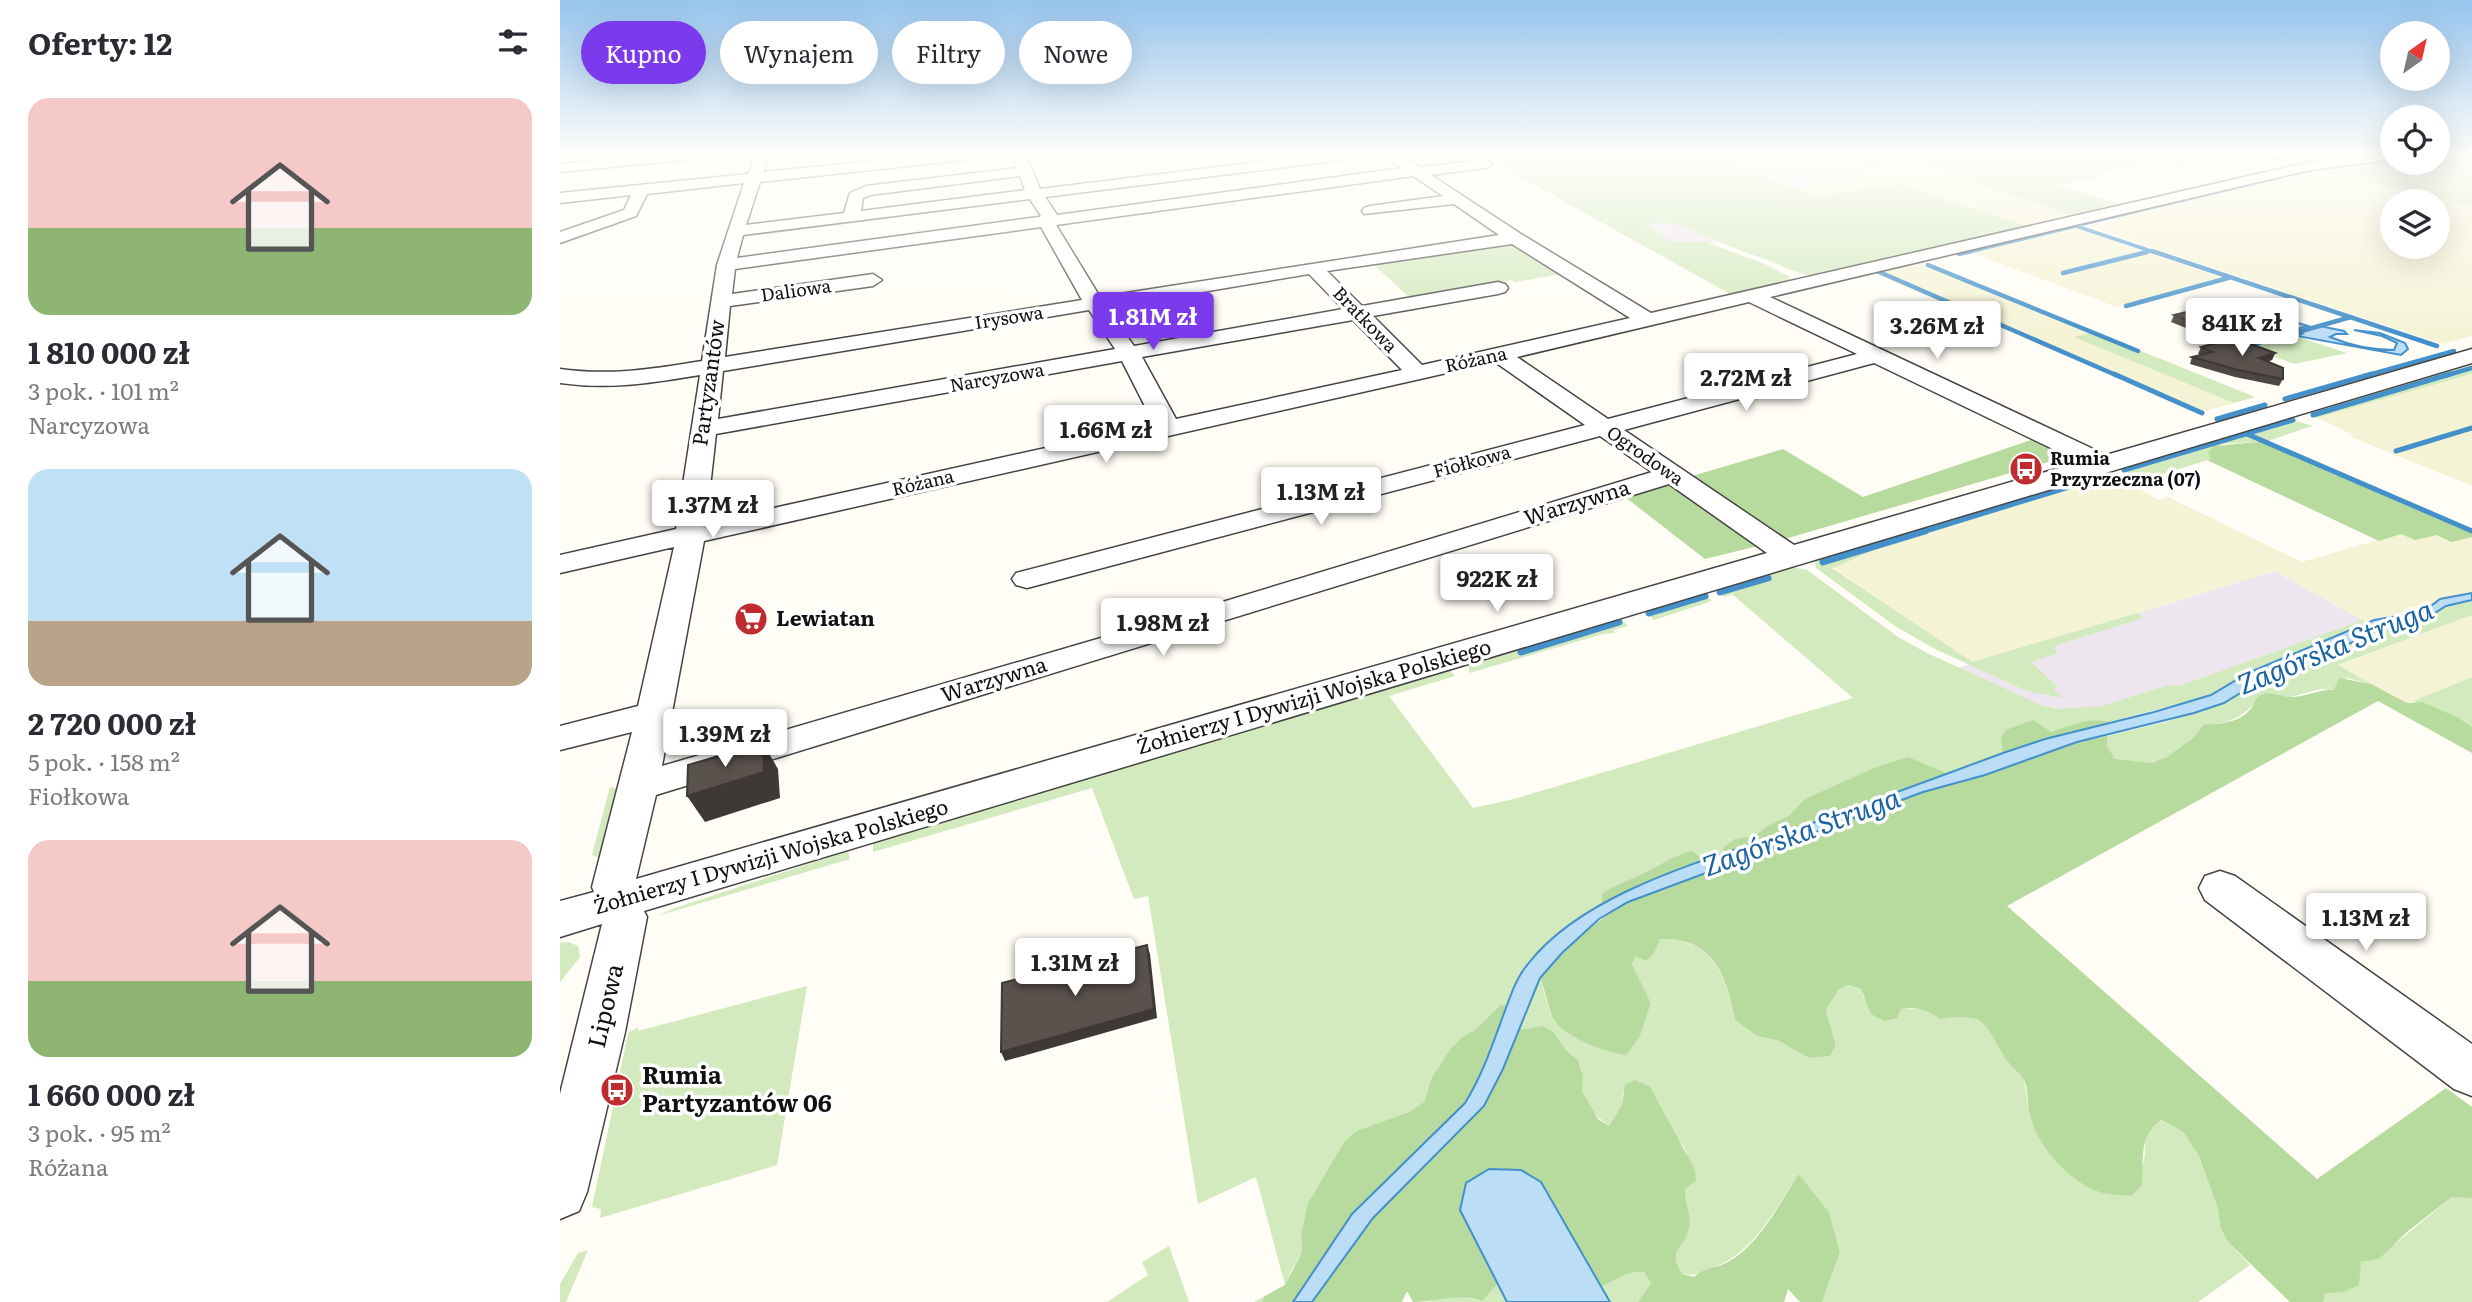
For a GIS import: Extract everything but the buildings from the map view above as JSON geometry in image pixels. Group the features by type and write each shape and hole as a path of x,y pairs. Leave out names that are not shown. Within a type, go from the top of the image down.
{"street":[{"path":"560,238 622,216"},
{"name":"Partyzantów","path":"619,902 613,887 639,786 687,557 719,302 726,265 741,216"},
{"path":"736,231 867,216"},
{"path":"1045,220 1049,216"},
{"path":"726,265 1077,216"},
{"path":"1481,216 1646,319"},
{"name":"Różana","path":"560,564 1499,355 2094,216"},
{"path":"1045,220 1094,304 1130,355 1168,427"},
{"name":"Irysowa","path":"566,381 623,380 711,367 1314,268 1515,238"},
{"name":"Bratkowa","path":"1314,268 1416,372"},
{"name":"Daliowa","path":"719,302 873,280"},
{"name":"Narcyzowa","path":"702,429 1498,288"},
{"path":"1751,296 2104,464"},
{"name":"Ogrodowa","path":"1499,355 1791,556"},
{"name":"Fiołkowa","path":"1027,579 1876,356"},
{"name":"Żołnierzy I Dywizji Wojska Polskiego","path":"560,919 2472,356"},
{"name":"Warzywna","path":"639,786 1174,627 1670,475"},
{"path":"560,738 655,714"},
{"path":"2220,888 2472,1073"},
{"name":"Lipowa","path":"560,1192 613,978 625,917 619,902"}],"shaded area":[{"path":"1995,216 2074,216 2030,227"},
{"path":"2130,216 2380,216 2380,259 2450,259 2450,216 2472,216 2472,336 2442,344 2088,226"},
{"path":"1673,217 1722,241 1662,252 1616,226"},
{"path":"2076,228 2220,277 2117,307 1966,251"},
{"path":"1919,261 2094,332 2075,337 2234,403 2199,413 1874,273"},
{"path":"2472,374 2472,486 2351,437 2354,435 2316,418"},
{"path":"2116,475 2158,500 2168,497 2302,562 2446,520 2472,532 2472,593 2440,599 2423,612 2368,623 2275,571 1972,663 1832,567 1877,549"},
{"path":"2275,571 2363,620 2052,732 1954,669"},
{"path":"2472,615 2472,677 2407,704 2337,666"}],"green space":[{"path":"1590,216 1995,216 2030,227 1818,276 1792,270 1680,224 1674,225 1666,221 1644,225 1674,242 1706,242 1765,264 1790,277 1787,283 1730,294"},
{"path":"1511,241 1561,274 1410,298 1373,264"},
{"path":"2094,332 2255,397 2234,403 2074,337"},
{"path":"2295,336 2347,353 2294,364 2252,348"},
{"path":"2472,361 2472,374 2316,418 2307,411"},
{"path":"2288,418 2312,426 2268,441 2221,444 2211,459 2153,477 2136,477 2120,470"},
{"path":"2037,438 2072,455 1778,541 1689,477 1783,449 1863,497"},
{"path":"2268,441 2449,519 2446,521 2472,532 2472,537 2451,542 2437,535 2415,540 2401,534 2379,541 2207,460 2211,459 2208,453 2214,446"},
{"path":"2110,471 2116,475 1877,549 1832,568 1972,662 2137,613 2143,618 2057,645 2054,648 2058,653 2031,662 2058,687 2053,689 2064,698 2027,691 1935,649 1895,626 1816,568 1815,560"},
{"path":"1674,482 1762,545 1705,559 1625,497"},
{"path":"1784,565 1807,570 1898,637 1927,653 2041,705 2057,709 2102,706 2169,685 2179,686 2363,620 2368,623 2248,673 2211,695 2110,722 2096,720 2082,723 2056,736 1924,781 1912,788 1638,887 1574,922 1547,944 1524,972 1507,1005 1500,1005 1475,1030 1463,1036 1451,1048 1431,1079 1424,1102 1409,1112 1356,1131 1344,1142 1307,1205 1301,1236 1302,1252 1291,1271 1280,1302 1254,1302 1285,1285 1256,1177 1198,1204 1148,896 1134,899 1092,788 873,852 873,843 1450,670 1455,676 1389,696 1473,808 1514,799 1853,698 1732,594 1724,597 1713,588"},
{"path":"1702,592 1712,601 1654,620 1642,608"},
{"path":"2472,600 2472,615 2338,665 2371,684 2347,678 2334,690 2321,689 2290,697 2265,694 2245,712 2231,720 2204,724 2193,738 2167,758 2152,763 2115,760 2107,746 2107,736 2169,721 2224,703 2276,671 2351,643 2384,626 2430,616 2446,606"},
{"path":"1616,615 1628,626 1613,630 1615,633 1603,634 1469,673 1466,663"},
{"path":"2472,677 2472,727 2459,718 2413,701"},
{"path":"2339,678 2371,684 2407,703 2422,702 2459,718 2472,727 2472,753 2378,701 2007,906 2317,1179 2446,1088 2472,1107 2472,1198 2452,1197 2408,1231 2380,1258 2361,1262 2359,1285 2343,1292 2325,1294 2323,1302 2290,1302 2228,1242 2220,1227 2218,1209 2199,1156 2183,1132 2161,1120 2145,1141 2142,1185 2131,1196 2099,1192 2067,1172 2041,1142 2035,1130 2024,1079 2008,1062 1989,1030 1977,1020 1968,1017 1940,1019 1926,1011 1912,1008 1901,1009 1897,1018 1884,1021 1871,1014 1861,989 1849,985 1839,989 1826,1010 1836,1045 1830,1056 1809,1058 1779,1041 1757,1036 1735,1020 1722,974 1705,952 1693,944 1660,939 1654,953 1646,961 1635,956 1632,964 1651,1003 1640,1036 1626,1055 1595,1047 1573,1036 1556,1022 1551,1014 1540,978 1581,936 1628,902 1923,792 1985,775 2077,742 2107,736 2107,746 2115,759 2152,763 2167,757 2193,738 2204,724 2223,723 2240,717 2250,710 2261,695 2296,697 2334,690"},
{"path":"2033,720 2051,732 2088,721 2110,722 2003,753 2001,738 2006,730"},
{"path":"1908,757 1946,773 1724,855 1723,848 1735,839 1754,836 1789,816 1805,799 1874,768"},
{"path":"610,787 620,789 600,858 592,855"},
{"path":"848,851 850,859 657,916 675,908"},
{"path":"1692,851 1706,861 1619,894 1602,904 1602,894 1607,891 1672,858"},
{"path":"1659,939 1693,944 1705,952 1721,974 1735,1020 1757,1036 1779,1041 1809,1058 1830,1056 1836,1044 1826,1010 1839,989 1849,985 1861,989 1864,998 1901,1009 1926,1009 1940,1019 1966,1015 1982,1022 1997,1040 2008,1062 2024,1079 2030,1117 2071,1175 2099,1192 2131,1196 2145,1157 2147,1136 2160,1120 2183,1132 2199,1156 2218,1209 2220,1227 2228,1242 2250,1265 2198,1302 1822,1302 1840,1252 1829,1212 1799,1174 1764,1227 1743,1249 1731,1259 1703,1272 1682,1274 1676,1255 1688,1231 1684,1200 1688,1167 1687,1156 1678,1139 1623,1092 1622,1105 1610,1126 1605,1123 1585,1099 1581,1067 1575,1057 1544,1028 1517,1030 1540,978 1551,1016 1640,1036 1651,1003 1632,964 1635,956 1654,953"},
{"path":"568,942 578,946 580,957 560,982 560,943"},
{"path":"807,986 777,1165 600,1218 601,1209 592,1207 616,1093 621,1091 624,1077 619,1077 628,1033 638,1027 638,1031"},
{"path":"1500,1005 1507,1005 1478,1082 1465,1104 1352,1214 1293,1302 1262,1302 1265,1296 1285,1285 1302,1252 1301,1236 1307,1205 1344,1142 1356,1131 1409,1112 1424,1102 1431,1079 1451,1048 1463,1036 1475,1030"},
{"path":"1543,1026 1553,1032 1566,1050 1578,1060 1583,1076 1582,1091 1598,1119 1609,1126 1622,1105 1625,1085 1635,1080 1650,1087 1695,1170 1696,1181 1685,1189 1689,1228 1676,1254 1682,1274 1694,1277 1702,1271 1728,1262 1750,1245 1799,1174 1829,1212 1840,1252 1822,1302 1800,1302 1788,1289 1784,1302 1638,1302 1651,1283 1644,1272 1629,1273 1601,1287 1541,1182 1460,1210 1498,1283 1482,1301 1455,1297 1413,1302 1407,1291 1402,1302 1312,1302 1373,1218 1503,1069 1517,1030"},
{"path":"2452,1197 2472,1198 2472,1302 2323,1302 2325,1294 2343,1292 2361,1262 2395,1244"},
{"path":"1169,1246 1189,1302 1107,1302 1148,1275 1142,1262"},
{"path":"588,1250 566,1302 560,1302 560,1284 578,1253"},
{"path":"1644,1272 1651,1283 1638,1302 1610,1302 1601,1287 1629,1273"},
{"path":"1498,1283 1507,1302 1427,1302 1454,1295 1481,1301"}],"water":[{"path":"2272,315 2308,326 2277,334 2261,330 2260,326 2268,324 2254,316"},
{"path":"2320,326 2344,331 2347,334 2330,337 2353,345 2394,350 2397,343 2382,336 2354,330 2380,333 2405,343 2408,349 2401,355 2297,336 2302,334 2298,332"},
{"name":"Zagórska Struga","path":"2472,593 2472,600 2446,606 2430,616 2407,623 2384,626 2351,643 2276,671 2224,703 2077,742 1985,775 1923,792 1628,902 1599,919 1562,953 1540,978 1503,1069 1484,1106 1373,1218 1312,1302 1293,1302 1352,1214 1465,1103 1482,1072 1520,976 1553,938 1582,916 1616,896 1691,865 2045,739 2211,695 2248,673 2374,620 2423,612 2440,599"},
{"path":"1489,1169 1521,1170 1541,1182 1610,1302 1507,1302 1460,1210 1466,1183"}],"waterway":[{"path":"2083,224 2118,216"},
{"path":"1964,253 2076,226 2157,253"},
{"path":"1959,254 1971,251"},
{"path":"2152,251 2350,317"},
{"path":"2063,273 2147,252"},
{"path":"1928,265 2138,351"},
{"path":"1877,271 2118,376"},
{"path":"2126,306 2228,278"},
{"path":"2248,346 2350,317"},
{"path":"2350,317 2437,346"},
{"path":"2367,376 2454,351"},
{"path":"2444,376 2472,368"},
{"path":"2114,374 2202,413"},
{"path":"2367,376 2372,374"},
{"path":"2313,415 2450,374"},
{"path":"2285,399 2367,376"},
{"path":"2217,419 2265,405"},
{"path":"2124,470 2293,420"},
{"path":"2396,451 2472,428"},
{"path":"2247,434 2472,531"},
{"path":"1919,533 2108,475"},
{"path":"1823,562 1925,531"},
{"path":"1720,592 1768,578"},
{"path":"1649,613 1705,596"},
{"path":"1521,652 1619,622"}],"place":[{"name":"Rumia Przyrzeczna (07)","path":"2026,469"},
{"name":"Lewiatan","path":"751,619"},
{"name":"Rumia Partyzantów 06","path":"617,1090"}]}
